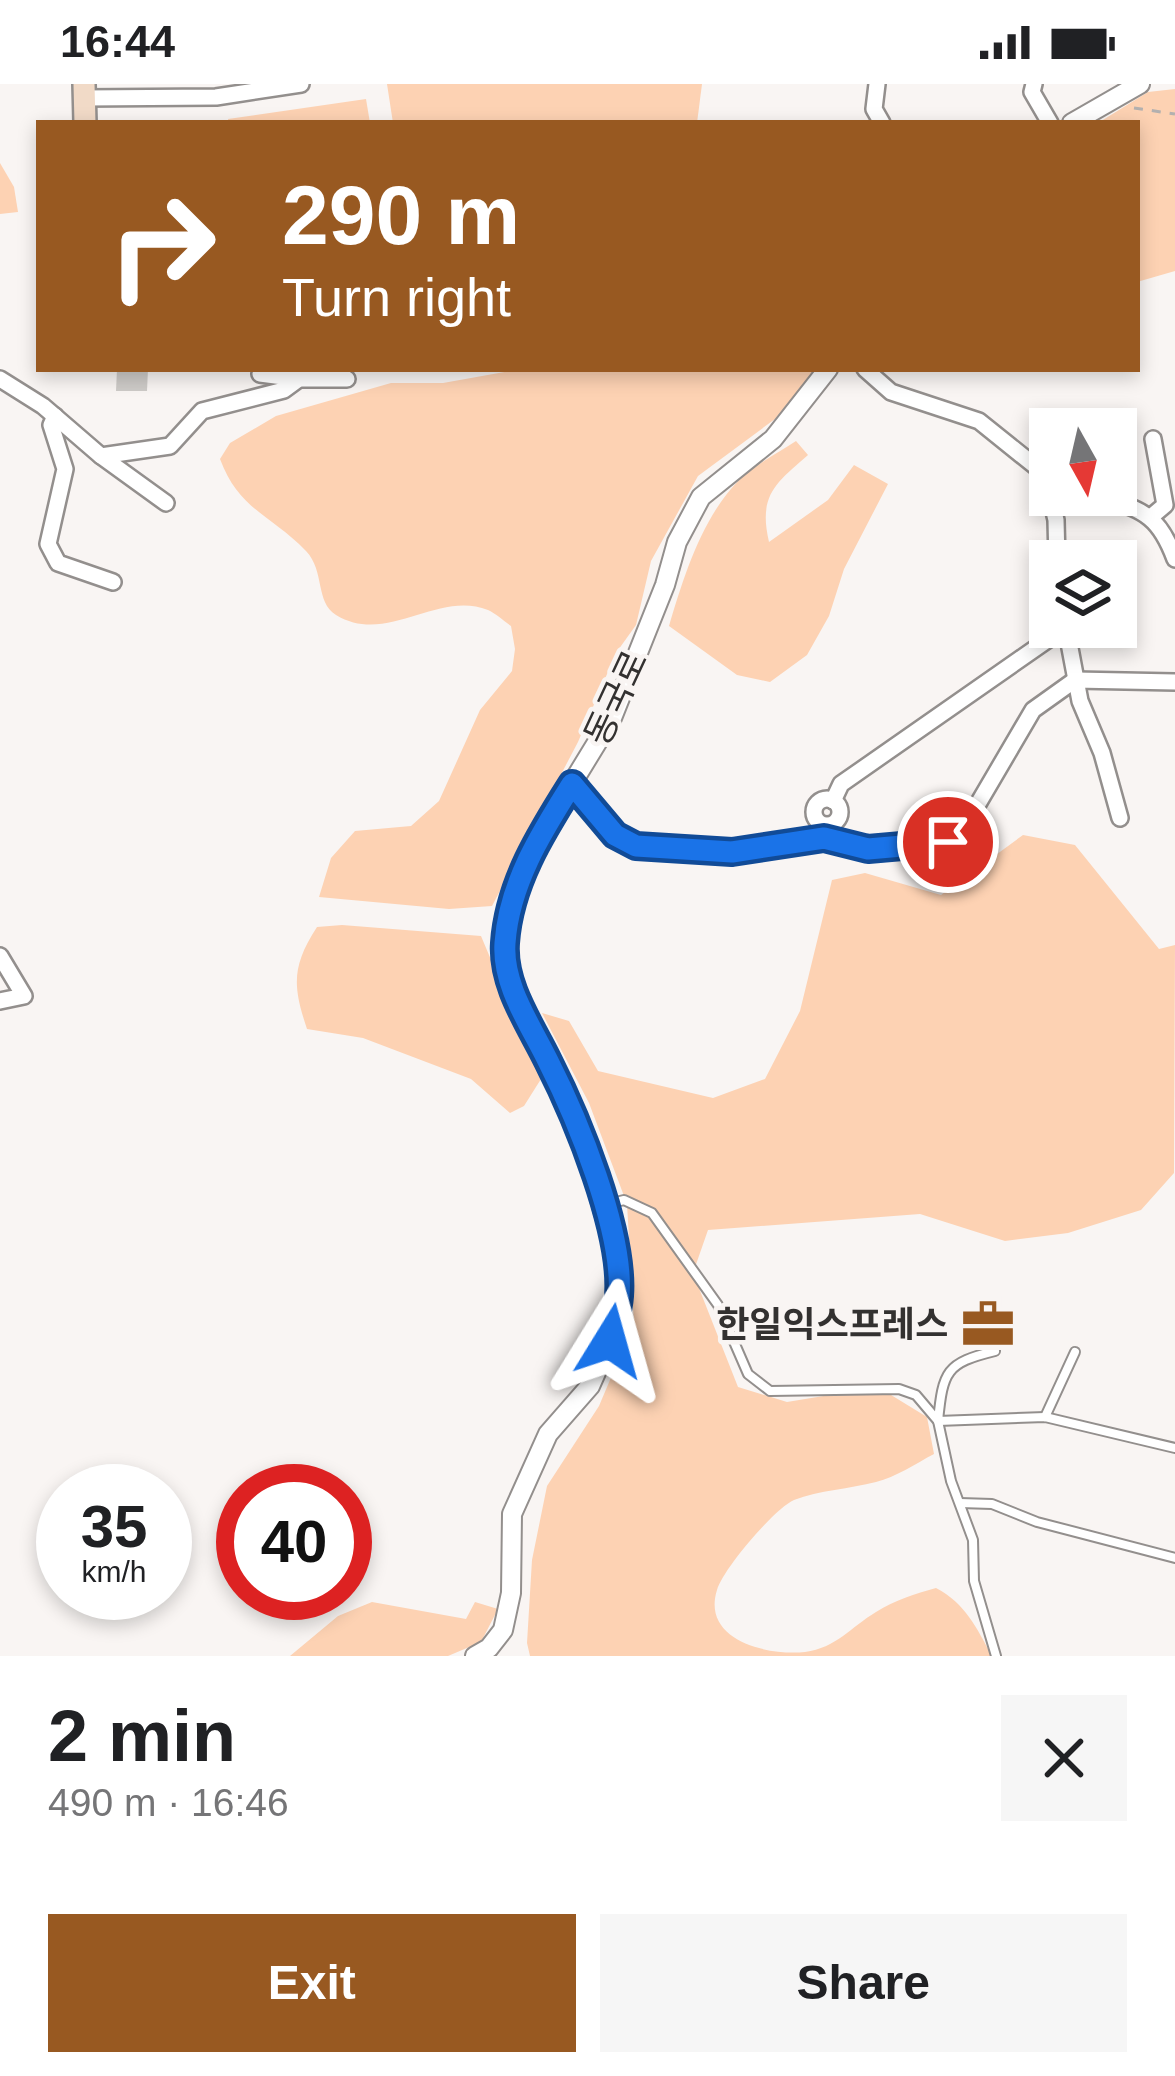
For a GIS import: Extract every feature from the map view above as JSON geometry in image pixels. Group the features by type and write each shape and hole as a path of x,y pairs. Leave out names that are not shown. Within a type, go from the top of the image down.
{"street":[{"path":"84,91 216,97 302,84"},
{"path":"878,84 874,109 880,120"},
{"path":"1034,84 1032,92 1048,120"},
{"path":"1078,120 1140,84"},
{"name":"동국로","path":"476,1656 503,1630 511,1593 512,1514 548,1434 590,1386 610,1341 620,1295 615,1252 578,1118 510,985 504,947 510,909 535,844 612,718 665,585 677,542 701,497 773,439 826,372"},
{"path":"868,372 891,392 979,422 1029,461"},
{"path":"260,374 347,379"},
{"path":"101,456 170,446 202,411 284,390 299,379"},
{"path":"0,380 55,416 166,503"},
{"path":"55,416 51,425 65,469 48,544 58,563 113,583"},
{"path":"1152,516 1165,505 1154,439"},
{"path":"1137,510 1152,516 1166,534 1175,559"},
{"path":"824,832 813,810 821,800 833,801 841,784 1036,648"},
{"path":"1070,648 1075,680 1120,818"},
{"path":"572,784 615,835 636,846 732,852 824,832 868,849 948,842 965,826 1033,710 1075,680 1175,682"},
{"path":"0,956 24,996 0,1001"}],"lane":[{"path":"603,1206 624,1200 652,1213 725,1316 748,1374 770,1391 899,1389 916,1395 938,1421"},
{"path":"995,1352 959,1360 948,1370 938,1421 958,1503 973,1540 974,1581 995,1656"},
{"path":"1045,1417 1075,1352"},
{"path":"938,1421 1045,1417 1175,1448"},
{"path":"958,1503 992,1504 1072,1533 1175,1558"}],"path":[{"path":"1115,101 1175,114"}],"shaded area":[{"path":"387,84 702,84 697,120 393,120"},
{"path":"1175,89 1175,271 1140,281 1140,120 1103,120 1148,92"},
{"path":"366,99 370,120 228,120"},
{"path":"0,163 14,187 18,212 0,214"},
{"path":"504,372 814,372 775,419 698,476 651,561 636,625 616,653 578,742 492,906 449,909 319,897 331,858 355,831 411,826 439,801 480,710 512,671 511,626 488,610 469,606 374,624 336,615 325,602 312,559 246,501 220,459 230,443 276,416 391,383 443,383"},
{"path":"796,441 808,455 772,491 766,513 769,542 828,500 854,465 888,484 807,655 770,682 737,675 669,626 688,568 715,511 746,474"},
{"path":"1023,835 1075,845 1159,949 1175,945 1174,1173 1141,1210 1068,1233 1005,1241 920,1214 708,1230 693,1273 738,1387 787,1402 878,1387 927,1417 934,1454 883,1480 814,1494 785,1506 750,1540 721,1580 715,1607 719,1622 728,1633 757,1648 805,1652 834,1642 890,1604 936,1588 963,1609 992,1656 530,1656 532,1560 547,1486 599,1406 634,1323 627,1204 589,1103 542,1013 569,1021 598,1071 713,1098 765,1079 800,1011 832,880 865,873 941,895"},
{"path":"317,927 481,936 541,1079 524,1106 510,1113 471,1079 363,1038 307,1029 297,989 302,954"},
{"path":"372,1602 466,1619 475,1602 498,1609 481,1642 448,1656 290,1656 333,1620 372,1620"}],"building":[{"path":"117,372 148,372 147,391 116,391"}],"place":[{"name":"한일익스프레스","path":"988,1324"}],"route":[{"path":"610,1341 620,1295 603,1206 578,1118 510,985 504,947 510,909 535,844 572,784 615,835 636,846 732,852 824,838 868,849 948,842"}]}
